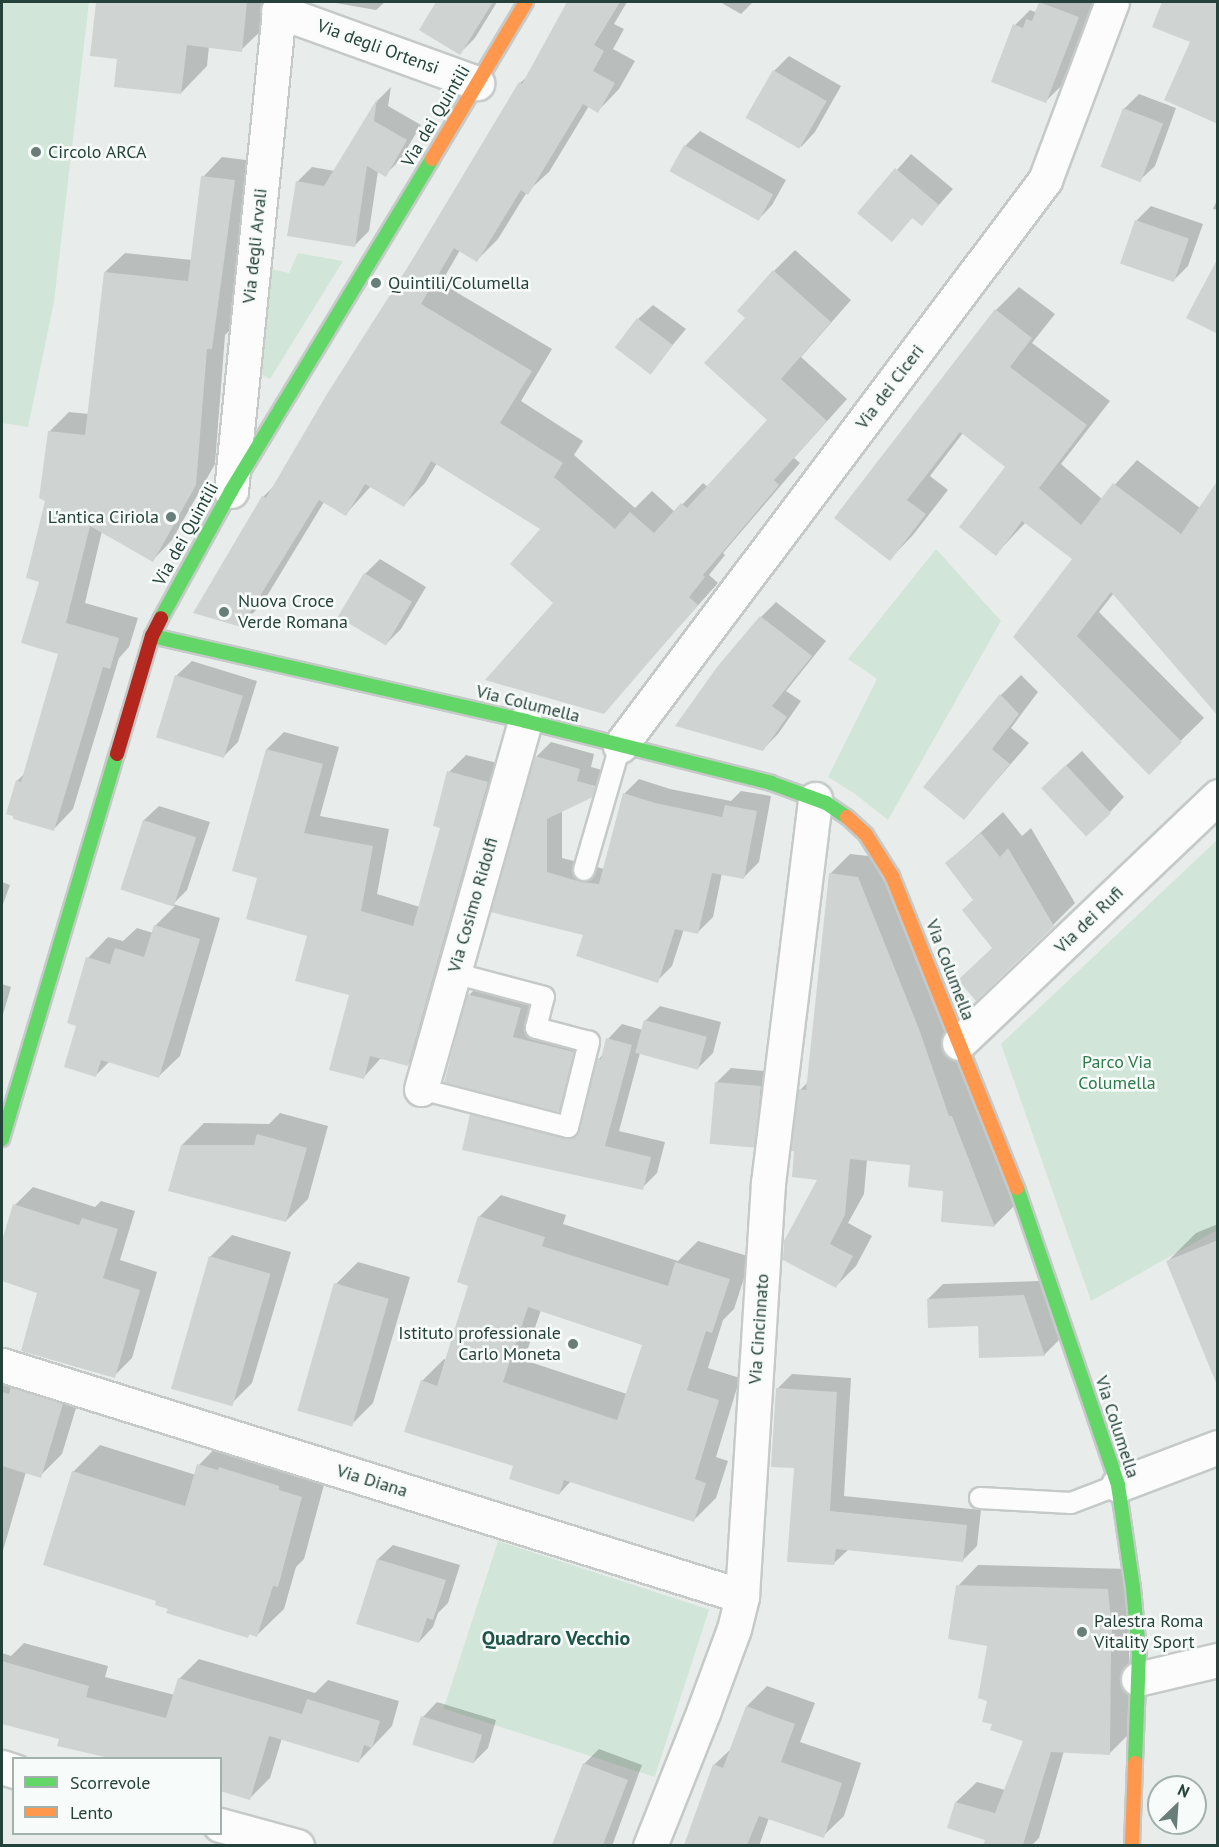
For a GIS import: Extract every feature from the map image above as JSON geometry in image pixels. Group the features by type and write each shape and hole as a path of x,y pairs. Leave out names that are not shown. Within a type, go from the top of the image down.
{"street":[{"name":"Via dei Quintili","path":"2,1139 152,636 180,579 231,491 526,2"},
{"name":"Via dei Ciceri","path":"620,746 1045,180 1112,2"},
{"name":"Via degli Ortensi","path":"279,6 477,83"},
{"name":"Via degli Arvali","path":"231,491 279,6"},
{"name":"Via Columella","path":"152,636 525,721 771,783 841,811 878,851 909,914 1012,1174 1118,1485 1133,1588 1138,1679 1132,1845"},
{"name":"Via Cosimo Ridolfi","path":"421,1089 525,721"},
{"name":"Via dei Rufi","path":"959,1043 1218,796"},
{"name":"Via Cincinnato","path":"650,1845 734,1629 742,1596 768,1183 815,799"},
{"name":"Via Diana","path":"2,1365 742,1596"},
{"path":"1118,1485 1218,1447"},
{"path":"1138,1679 1218,1660"},
{"path":"222,1826 297,1845"}],"lane":[{"path":"584,870 620,746"},
{"path":"421,1089 568,1127 589,1042 536,1028 544,997 454,973"},
{"path":"980,1498 1071,1503 1118,1485"}],"green space":[{"name":"Circolo ARCA","path":"2,2 89,2 54,302 28,427 2,423"},
{"path":"298,253 343,261 270,379 254,370 267,268 289,273"},
{"path":"936,549 1001,621 888,820 855,794 828,777 877,679 848,659"},
{"name":"Parco Via Columella","path":"1217,840 1217,1230 1091,1301 1001,1044"},
{"path":"498,1541 709,1610 655,1777 444,1708"}],"building":[{"path":"96,2 247,2 242,52 187,45 181,94 114,87 117,59 90,56"},
{"path":"436,2 493,2 460,55 419,30"},
{"path":"567,2 620,2 594,45 604,51 593,71 615,83 598,113 583,104 528,195 521,190 477,262 454,248 421,304 532,371 500,423 563,463 554,477 615,529 630,512 654,533 681,503 687,508 767,420 704,363 745,318 737,311 773,270 831,322 781,379 827,421 774,480 779,485 703,575 705,577 689,597 698,605 604,714 485,680 553,603 510,564 540,529 431,461 404,507 365,484 346,516 319,500 241,627 193,613 262,496 266,498 327,394 414,257 519,82 522,84"},
{"path":"1039,2 1079,17 1046,103 991,82 1013,24 1023,28 1026,19 1032,21"},
{"path":"1162,2 1218,2 1218,124 1164,100 1190,42 1152,27"},
{"path":"773,70 827,101 799,149 746,118"},
{"path":"377,99 374,121 407,140 386,177 367,166 355,247 287,236 296,181 324,186"},
{"path":"1123,108 1163,123 1141,182 1100,167"},
{"path":"684,145 773,194 759,221 669,171"},
{"path":"895,168 939,205 922,226 912,218 892,242 857,213"},
{"path":"201,176 235,180 212,349 207,349 196,485 153,562 90,526 66,623 119,638 110,669 103,667 54,831 13,819 13,816 6,814 16,780 21,782 58,654 21,643 39,582 26,578 45,501 39,498 48,431 85,435 104,272 188,281"},
{"path":"1135,220 1189,239 1174,282 1120,263"},
{"path":"1218,258 1218,334 1186,318"},
{"path":"995,309 1032,338 1010,367 1087,425 1039,488 1081,525 1113,483 1181,534 1218,480 1218,716 1111,592 1077,636 1182,742 1149,775 1013,637 1072,559 1022,521 996,556 959,527 1005,467 960,432 907,500 926,514 890,561 834,518"},
{"path":"637,318 673,345 651,375 615,348"},
{"path":"364,573 412,602 386,646 338,617"},
{"path":"760,616 812,656 772,706 787,717 763,751 675,726 717,667"},
{"path":"175,675 243,696 224,758 156,737"},
{"path":"1000,694 1019,714 992,749 1010,764 964,820 923,787"},
{"path":"266,749 323,764 304,833 373,846 361,911 413,926 440,828 433,826 447,771 488,782 408,1066 370,1056 364,1079 329,1070 349,995 295,981 307,936 246,919 257,878 232,871"},
{"path":"535,756 580,769 577,781 596,786 593,797 547,819 547,872 581,882 599,884 623,793 655,803 722,817 725,805 757,811 744,879 712,873 698,934 675,929 658,983 576,956 583,935 490,912"},
{"path":"1066,765 1111,813 1086,836 1041,788"},
{"path":"143,820 196,837 174,907 120,889"},
{"path":"981,833 1000,857 1008,848 1054,926 976,1001 958,980 992,948 962,910 973,900 945,863"},
{"path":"829,873 858,877 919,1029 949,1116 952,1116 995,1227 941,1222 943,1191 908,1187 910,1165 850,1159 845,1215 830,1244 853,1256 836,1288 783,1260 784,1241 817,1180 792,1177 794,1151 791,1151 798,1089 806,1090"},
{"path":"154,925 200,939 159,1078 101,1060 96,1077 64,1067 76,1026 67,1023 86,957 110,964 115,948 144,957"},
{"path":"467,994 521,1008 513,1037 574,1052 559,1112 444,1083"},
{"path":"644,1020 707,1037 698,1070 635,1053"},
{"path":"606,1038 632,1045 605,1146 651,1157 643,1190 462,1150 470,1114 565,1139 576,1136 597,1058 601,1059"},
{"path":"715,1082 761,1086 755,1148 710,1144"},
{"path":"257,1134 307,1148 286,1222 168,1191 181,1145 254,1145"},
{"path":"13,1204 79,1225 82,1218 118,1229 103,1278 140,1290 115,1378 21,1351 37,1293 2,1281 2,1241"},
{"path":"478,1216 545,1237 542,1246 668,1286 675,1262 730,1279 712,1333 706,1331 687,1390 719,1400 695,1479 706,1483 694,1522 564,1480 559,1495 509,1479 513,1466 404,1432 421,1380 437,1386 468,1286 457,1282","holes":["528,1307 642,1345 617,1420 503,1382"]},
{"path":"1218,1240 1218,1385 1217,1385 1166,1261"},
{"path":"209,1256 271,1274 232,1406 171,1389"},
{"path":"334,1283 389,1299 352,1427 297,1411"},
{"path":"1024,1295 1045,1356 979,1358 978,1326 928,1328 927,1299"},
{"path":"11,1387 63,1404 41,1478 2,1466 2,1392 9,1394"},
{"path":"776,1388 837,1392 830,1511 967,1525 963,1562 836,1549 834,1565 787,1562 794,1468 771,1467"},
{"path":"197,1464 218,1470 219,1467 279,1486 279,1490 302,1497 278,1587 273,1586 257,1637 249,1634 248,1638 166,1613 168,1609 155,1605 156,1601 43,1565 72,1471 185,1506"},
{"path":"377,1559 446,1580 433,1620 427,1618 419,1643 356,1624"},
{"path":"956,1585 1108,1589 1114,1652 1111,1652 1110,1755 1051,1752 1023,1845 983,1845 985,1840 947,1828 955,1802 995,1813 1023,1741 990,1730 992,1724 982,1722 987,1701 978,1698 987,1646 948,1639"},
{"path":"2,1661 89,1686 86,1697 166,1718 178,1678 302,1714 307,1699 380,1721 372,1748 364,1745 359,1763 269,1736 250,1800 222,1792 222,1757 105,1757 57,1746 59,1739 2,1724"},
{"path":"746,1706 795,1724 781,1762 842,1783 824,1838 759,1816 747,1845 684,1845 713,1764 723,1768"},
{"path":"421,1716 482,1735 473,1763 412,1745"},
{"path":"583,1763 628,1780 603,1845 552,1845"}],"traffic: fast":[{"path":"161,618 231,491 432,159"},
{"path":"152,636 525,721 771,783 826,803 847,817"},
{"path":"2,1139 117,754"},
{"path":"1017,1188 1118,1485 1133,1588 1139,1653 1135,1763"}],"traffic: slow":[{"path":"432,159 526,2"},
{"path":"847,817 866,835 892,876 1017,1188"},
{"path":"1132,1846 1135,1763"}],"traffic: jam":[{"path":"117,754 152,636 161,618"}],"place":[{"name":"Circolo ARCA","path":"36,152"},
{"name":"Quintili/Columella","path":"376,283"},
{"name":"L'antica Ciriola","path":"171,517"},
{"name":"Nuova Croce Verde Romana","path":"224,612"},
{"name":"Istituto professionale Carlo Moneta","path":"573,1344"},
{"name":"Palestra Roma Vitality Sport","path":"1082,1632"}],"district":[{"name":"Quadraro Vecchio","path":"556,1638"}]}
